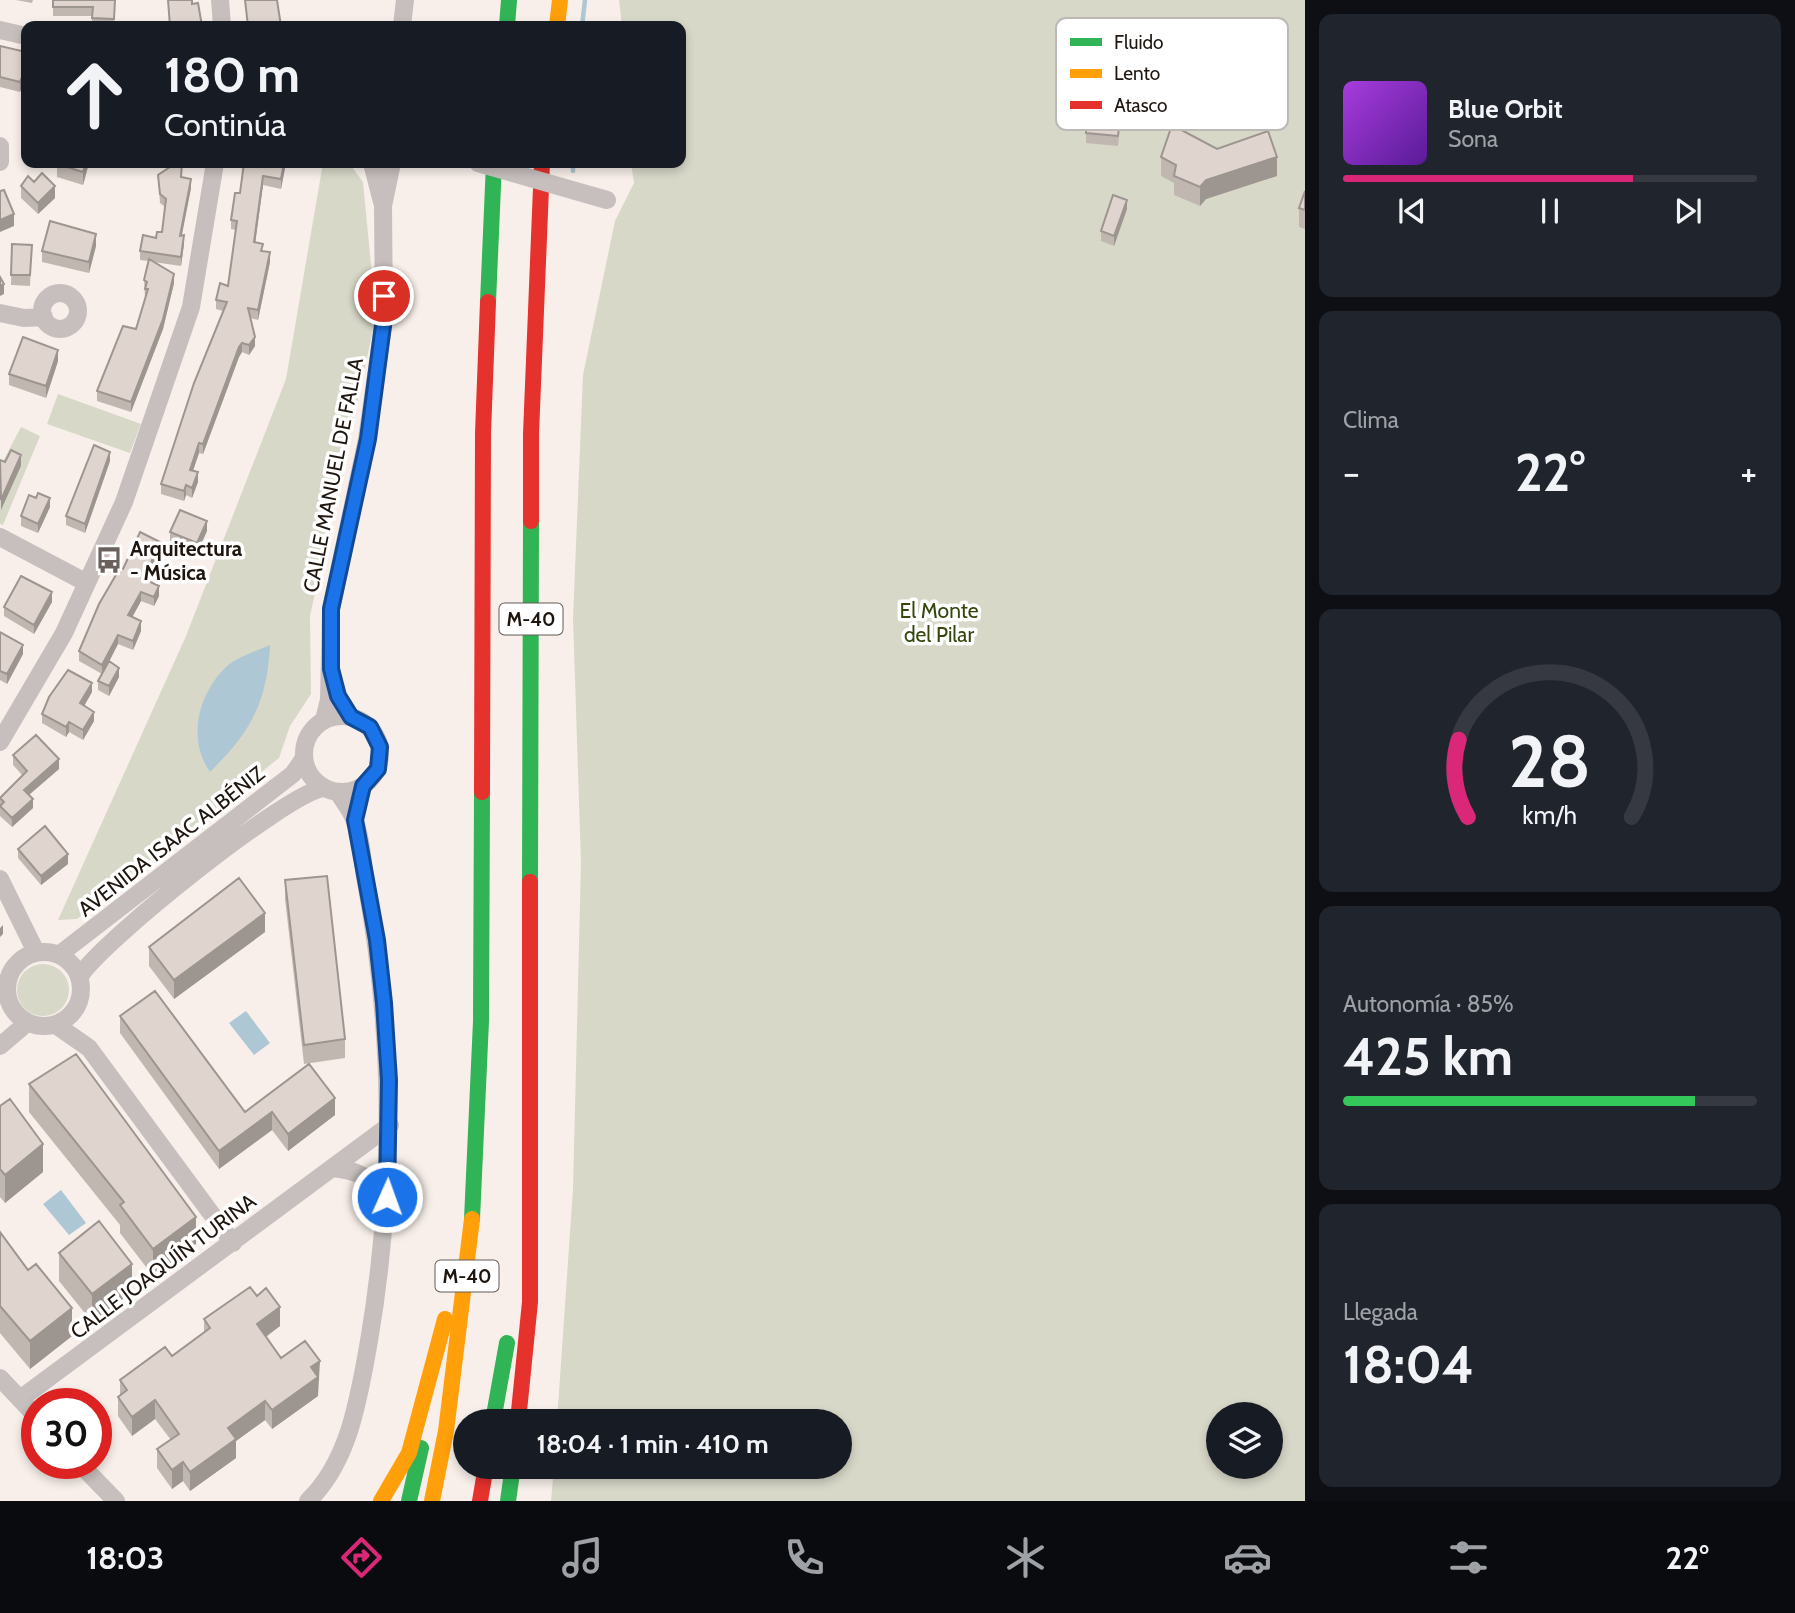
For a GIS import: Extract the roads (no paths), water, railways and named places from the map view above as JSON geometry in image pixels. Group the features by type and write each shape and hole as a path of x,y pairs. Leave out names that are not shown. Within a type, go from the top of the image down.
{"highway":[{"path":"507,21 509,0"},
{"path":"558,21 560,0"},
{"name":"M-40","path":"432,1501 446,1431 467,1279 477,1157 480,1049 483,433 494,168"},
{"name":"M-40","path":"513,1283 531,1075 531,434 542,168"},
{"path":"409,1501 446,1314 464,1125 480,1049"},
{"path":"519,1409 530,1302 531,1075"},
{"path":"381,1501 409,1453 446,1314"},
{"path":"496,1409 510,1325"},
{"path":"480,1501 484,1479"},
{"path":"508,1501 512,1479"},
{"path":"515,1479 517,1501"}],"street":[{"path":"220,0 222,21"},
{"path":"403,21 405,0"},
{"path":"0,30 21,35"},
{"path":"0,146 0,162"},
{"path":"0,742 64,633 124,502 191,307 214,168"},
{"name":"CALLE MANUEL DE FALLA","path":"373,168 383,205"},
{"name":"CALLE MANUEL DE FALLA","path":"324,720 331,669 331,609 368,439 384,318 383,205 391,168"},
{"path":"495,168 607,200"},
{"path":"0,313 24,318 44,317"},
{"path":"0,537 87,583"},
{"name":"CALLE MANUEL DE FALLA","path":"331,669 338,696 351,717"},
{"path":"330,790 351,792 363,786 378,769 380,747 370,727 351,717 324,720 312,730 305,743 304,758 314,780 330,790 355,820"},
{"name":"AVENIDA ISAAC ALBÉNIZ","path":"60,954 279,786 293,774 304,758"},
{"path":"308,1501 326,1481 339,1460 349,1431 376,1301 387,1197 390,1125 380,965 355,820 363,786"},
{"name":"AVENIDA ISAAC ALBÉNIZ","path":"80,976 105,948 216,856 289,802 310,790 330,790"},
{"path":"0,879 36,952"},
{"path":"36,952 60,954 73,963 80,976 82,992 78,1006 69,1018 56,1025 41,1027 27,1023 5,1009 8,978 14,966 36,952"},
{"path":"78,1006 89,1048"},
{"path":"0,1046 27,1023"},
{"path":"56,1025 89,1048 233,1243"},
{"name":"CALLE JOAQUÍN TURINA","path":"20,1399 390,1125"},
{"path":"333,1168 359,1171 387,1197"},
{"path":"0,1378 20,1399"},
{"path":"95,1479 116,1501"}],"water":[{"path":"270,645 265,684 254,715 236,743 210,772 199,747 198,733 198,720 206,694 213,682 232,662"},
{"path":"246,1011 270,1043 254,1055 229,1023"},
{"path":"61,1190 86,1223 69,1235 43,1204"}],"waterway":[{"path":"583,21 585,0"}],"place":[{"name":"Arquitectura - Música","path":"109,560"}],"park label":[{"name":"El Monte del Pilar","path":"939,622"}]}
